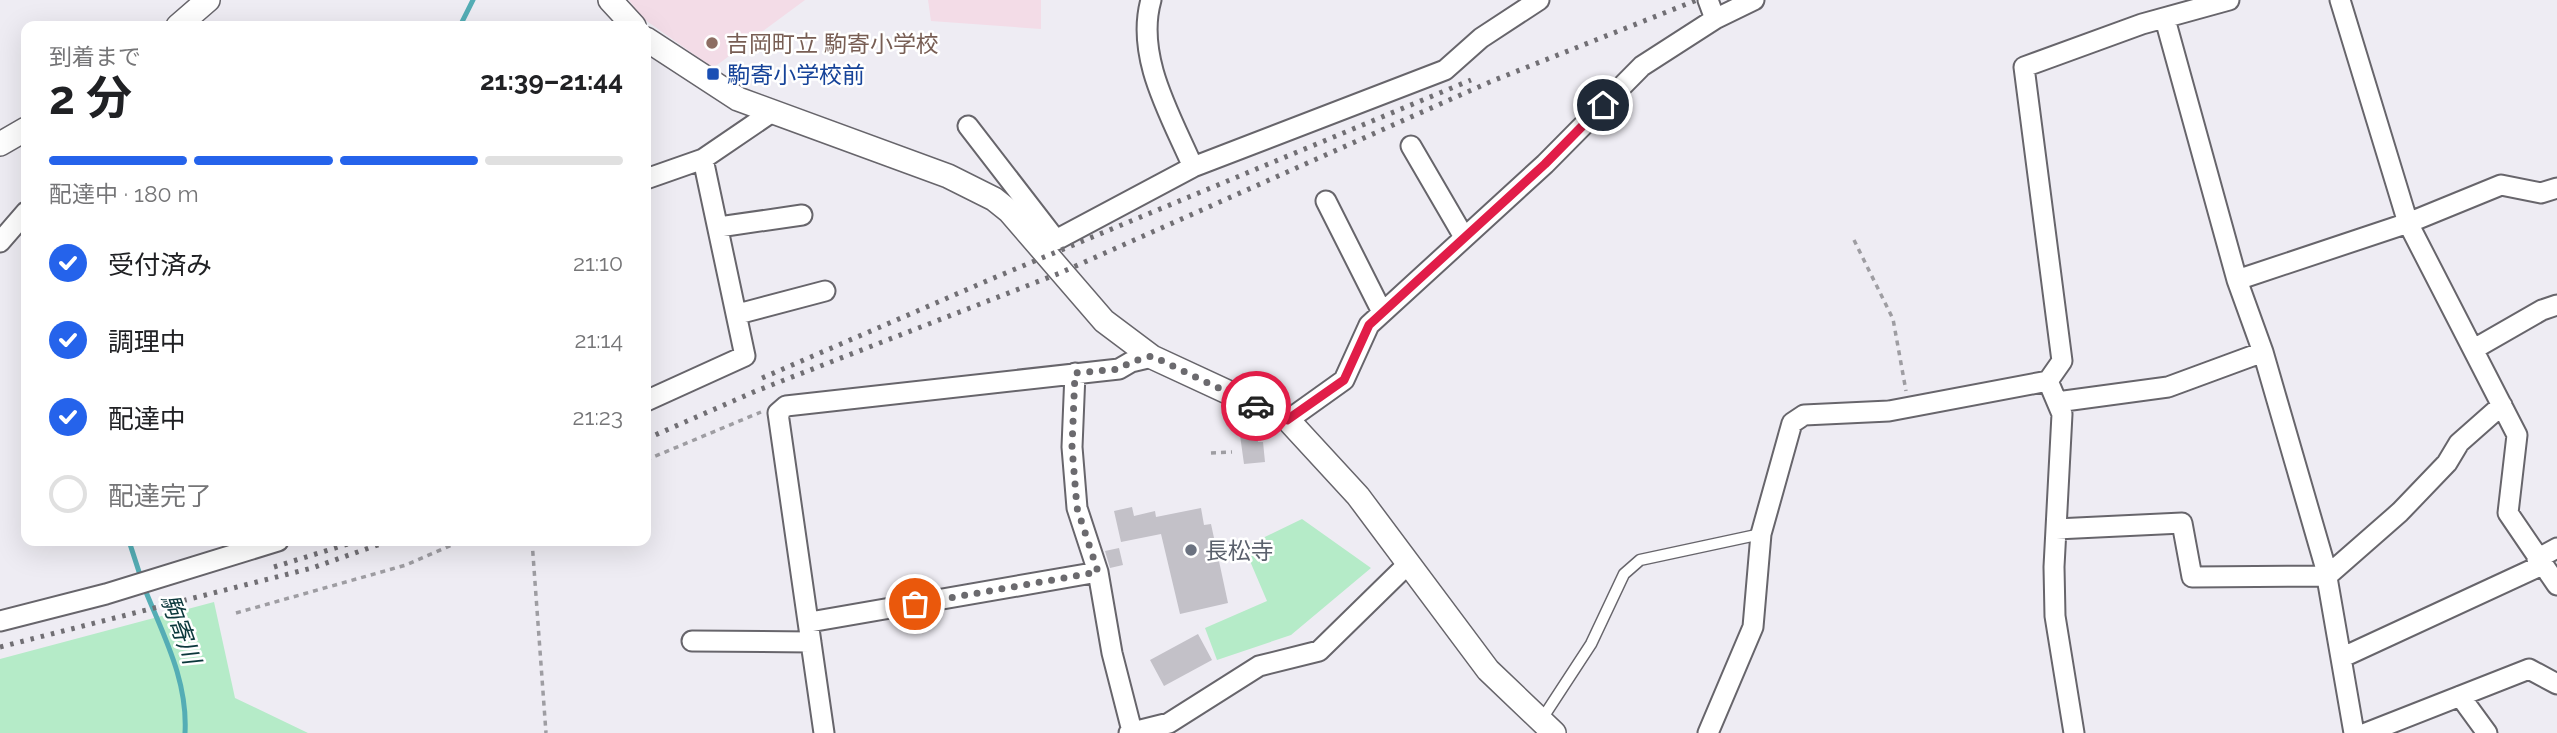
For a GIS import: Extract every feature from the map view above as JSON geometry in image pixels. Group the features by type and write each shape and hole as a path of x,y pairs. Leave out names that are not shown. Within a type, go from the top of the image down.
{"street":[{"path":"610,0 629,21"},
{"path":"1151,0 1147,13 1153,76 1193,167"},
{"path":"968,126 1056,240 1193,167 1445,70 1481,38 1539,0"},
{"path":"1708,0 1715,19"},
{"path":"1287,420 1344,380 1369,325 1545,164 1642,66 1715,19 1754,0"},
{"path":"1708,733 1753,627 1761,534 1792,423 1804,415 1909,407 2048,382 2062,361 2024,67 2229,0"},
{"path":"2340,0 2408,223 2516,435 2508,513 2557,585"},
{"path":"2165,19 2237,280 2263,352 2327,576 2354,733"},
{"path":"651,42 737,99 948,176 995,198 1104,321 1152,356 1287,420 1358,496 1488,670 1546,729"},
{"path":"651,177 703,159 772,112"},
{"path":"0,144 21,133"},
{"path":"1411,146 1464,237"},
{"path":"651,399 745,356 703,159"},
{"path":"2237,280 2408,223 2501,185 2541,193 2557,188"},
{"path":"995,198 1014,186"},
{"path":"1326,201 1382,312"},
{"path":"719,227 802,215"},
{"path":"0,242 21,218"},
{"path":"738,314 825,291"},
{"path":"2474,349 2542,310 2557,305"},
{"path":"2057,402 2168,387 2263,352"},
{"path":"824,733 778,413 784,408 1119,369 1131,362 1152,356"},
{"path":"1075,373 1072,447 1077,508 1098,572 1112,653 1131,732 1169,723 1259,666 1319,651 1409,563"},
{"path":"2048,382 2062,414 2055,616 2074,733"},
{"path":"2056,529 2182,523 2192,578 2327,576 2400,512 2447,463 2459,443 2502,405"},
{"path":"0,621 106,594 262,546"},
{"path":"2341,657 2540,562 2557,548"},
{"path":"692,641 811,632 1098,572"},
{"path":"2366,733 2529,669 2557,684"},
{"path":"2460,696 2487,733"}],"lane":[{"path":"1546,729 1625,574 1640,559 1761,534"}],"path":[{"path":"1854,240 1893,319 1909,407"},
{"path":"651,458 755,413 784,408"},
{"path":"1211,453 1232,452"},
{"path":"236,613 405,565 449,546"},
{"path":"532,546 546,733"}],"shaded area":[{"name":"吉岡町立 駒寄小学校","path":"629,0 805,0 713,68 651,24 651,21 641,17"},
{"name":"吉岡町立 駒寄小学校","path":"928,0 1041,0 1041,29 931,21"}],"green space":[{"path":"1302,519 1371,568 1291,635 1217,660 1205,628 1267,601 1244,547"},
{"path":"214,602 235,698 308,733 0,733 0,659"}],"building":[{"path":"1257,427 1258,442 1263,442 1265,462 1244,464 1239,428"},
{"name":"長松寺","path":"1132,507 1134,516 1155,511 1156,517 1201,508 1204,525 1211,524 1228,603 1180,614 1161,534 1121,542 1114,511"},
{"path":"1119,548 1123,565 1110,568 1105,551"},
{"path":"1198,634 1212,660 1164,686 1150,660"}],"waterway":[{"name":"駒寄川","path":"462,21 473,0"},
{"name":"駒寄川","path":"131,546 141,578"},
{"name":"駒寄川","path":"144,587 173,658 183,695 185,733"}],"railway":[{"path":"651,437 756,391 1060,273 1492,81 1697,0"},
{"path":"762,378 996,277 1471,80"},
{"path":"274,567 341,546"},
{"path":"0,647 312,568 375,546"}],"way so far":[{"path":"915,604 1098,572 1077,508 1072,447 1075,373 1119,369 1131,362 1152,356 1256,406"}],"place":[{"name":"吉岡町立 駒寄小学校","path":"712,43"},
{"name":"駒寄小学校前","path":"713,74"},
{"name":"長松寺","path":"1191,550"}],"route":[{"path":"1256,406 1287,420 1344,380 1369,325 1545,164 1603,105"}]}
